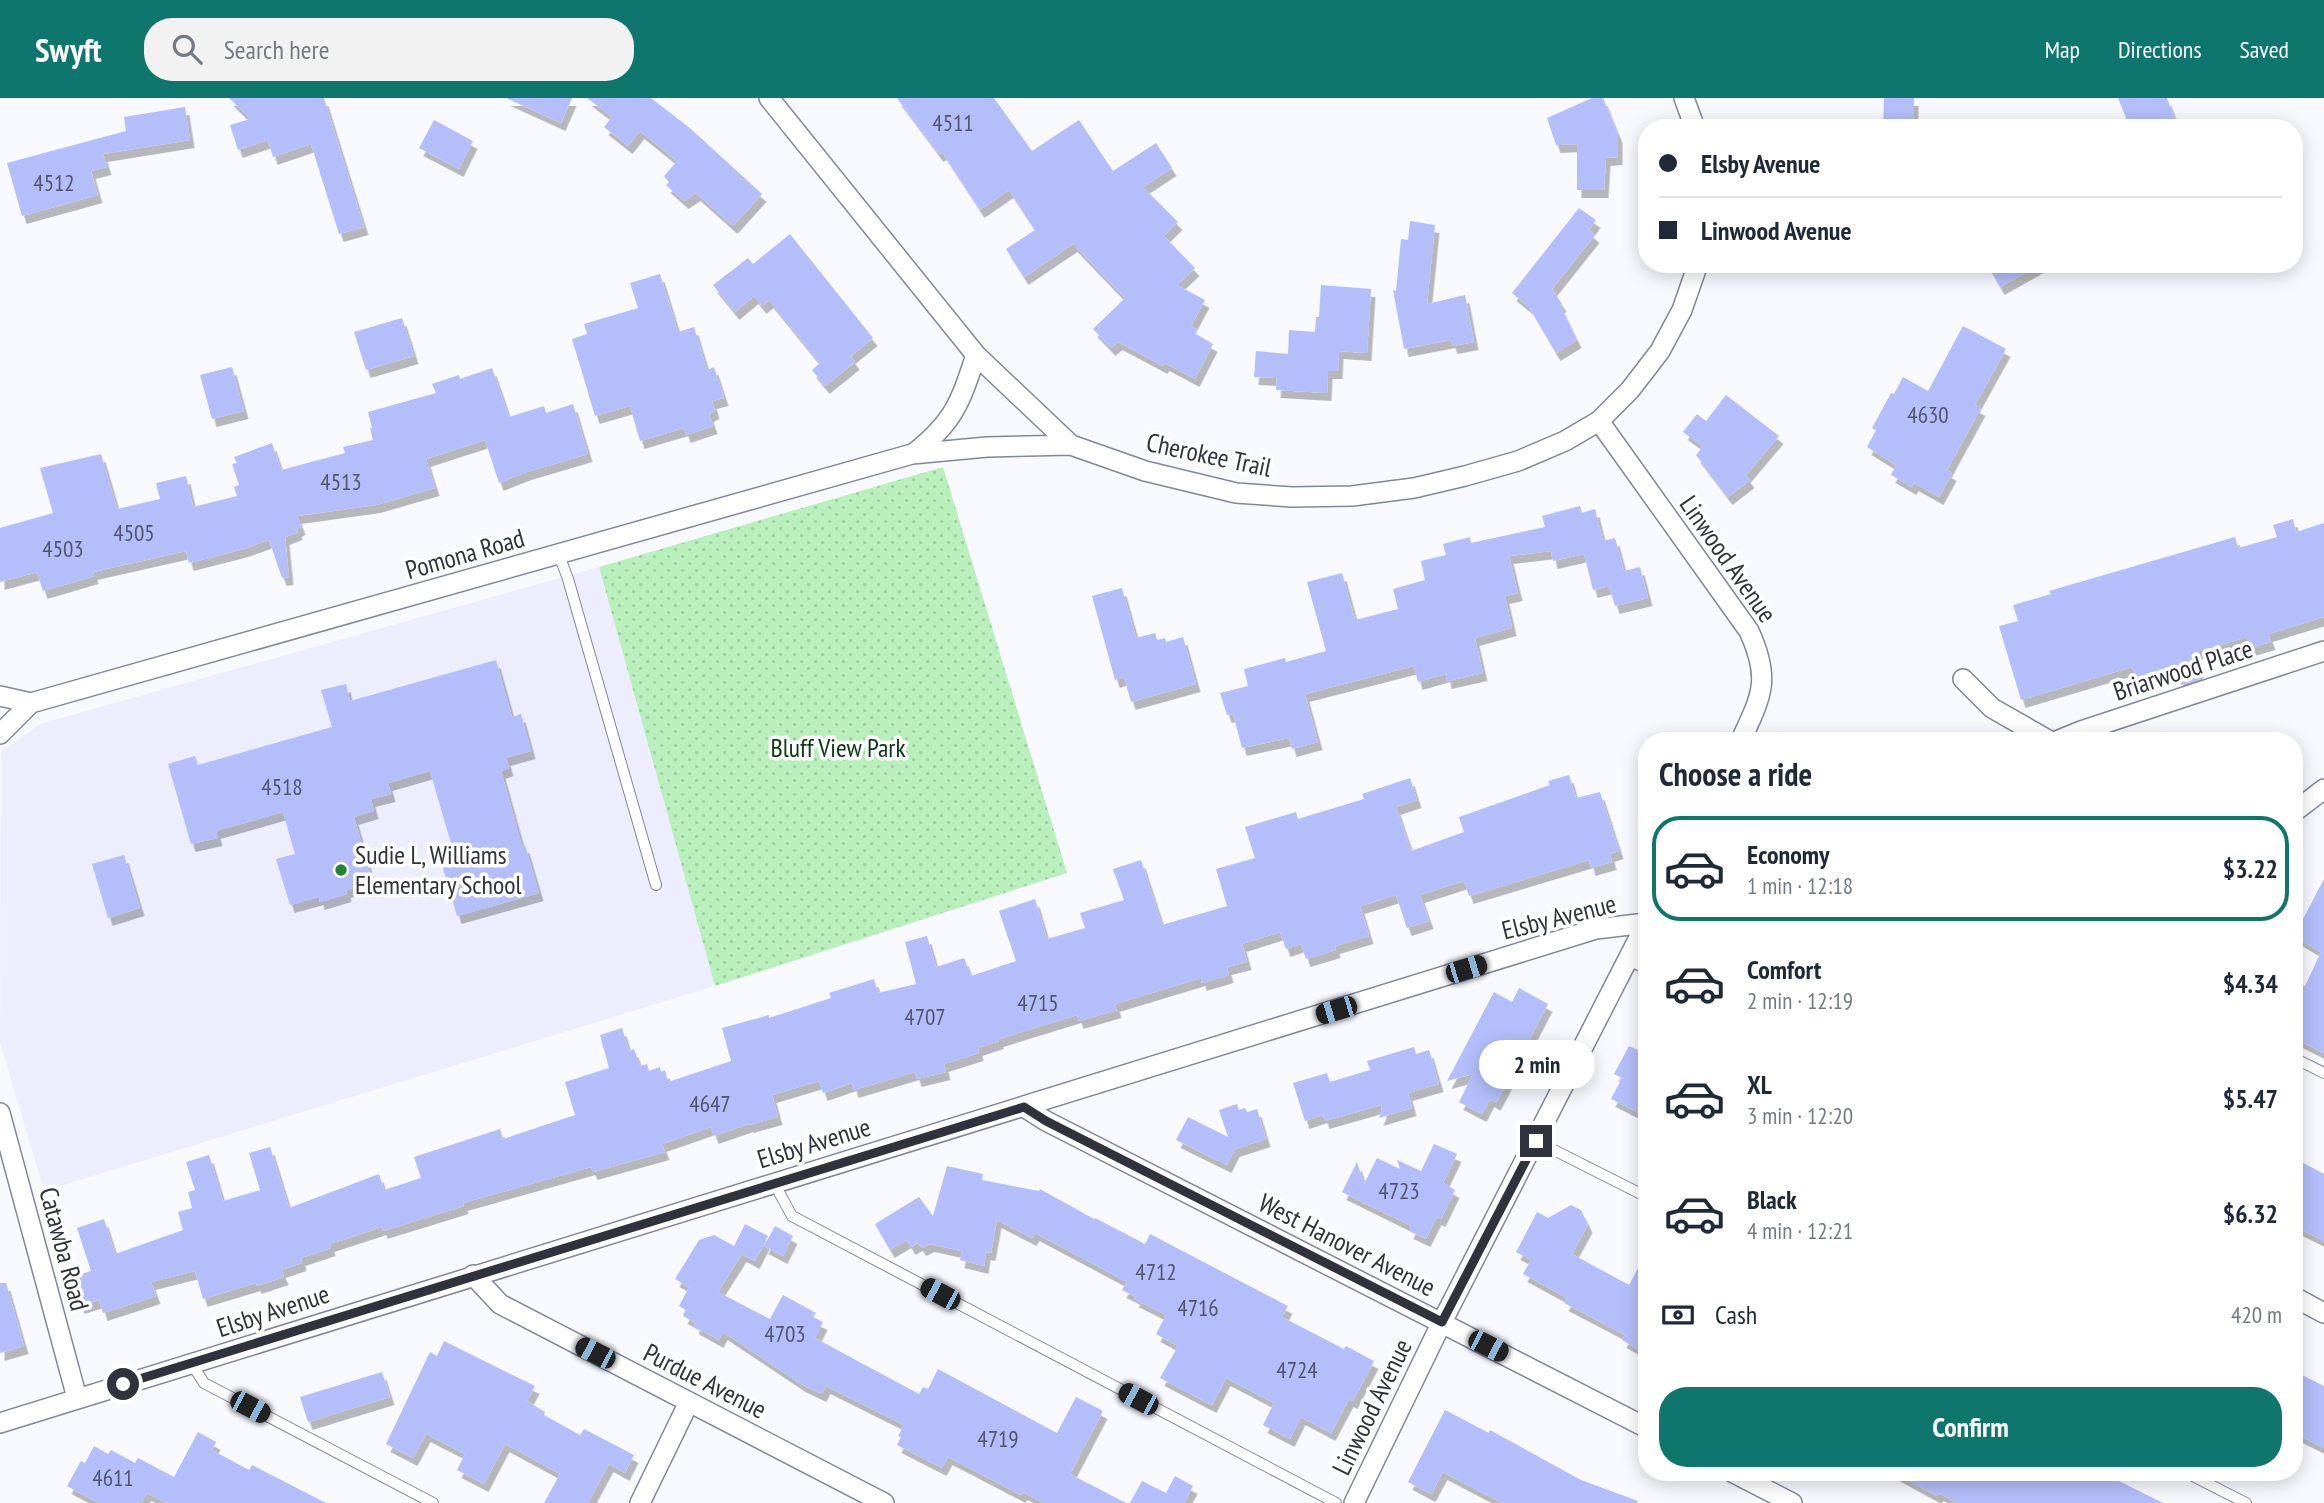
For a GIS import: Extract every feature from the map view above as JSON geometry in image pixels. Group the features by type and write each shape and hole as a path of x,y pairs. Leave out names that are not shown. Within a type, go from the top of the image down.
{"street":[{"name":"Cherokee Trail","path":"769,98 976,355 1016,396 1071,445 1145,471 1236,493 1292,497 1352,496 1414,488 1518,460 1565,440 1599,421 1630,390 1660,351 1682,310 1695,273"},
{"path":"1684,98 1692,119"},
{"name":"Pomona Road","path":"912,454 937,435 961,401 976,355"},
{"name":"Linwood Avenue","path":"1599,421 1749,631 1760,654 1763,680 1759,703 1745,732"},
{"name":"Pomona Road","path":"0,696 31,703 912,454 987,447 1071,445"},
{"name":"Briarwood Place","path":"2079,732 2324,651"},
{"path":"1963,678 1992,708 2034,732"},
{"name":"Pomona Road","path":"0,734 31,703"},
{"path":"2303,805 2324,789"},
{"name":"Elsby Avenue","path":"0,1423 1596,929 1638,924"},
{"name":"Linwood Avenue","path":"1354,1503 1442,1322 1536,1141 1638,962"},
{"name":"West Hanover Avenue","path":"1024,1107 1046,1121 1638,1423"},
{"name":"Catawba Road","path":"0,1113 77,1398"},
{"name":"Purdue Avenue","path":"473,1275 500,1304 884,1503"},
{"path":"2303,1302 2324,1313"},
{"path":"639,1503 689,1402"},
{"path":"1749,1481 1792,1503"}],"lane":[{"path":"559,555 656,885"},
{"path":"2303,1062 2324,1073"},
{"path":"1536,1141 1638,1192"},
{"path":"774,1183 792,1216 1336,1503"},
{"path":"192,1364 204,1383 433,1503"},
{"path":"2203,1481 2246,1503"}],"shaded area":[{"name":"Sudie L, Williams Elementary School","path":"599,567 715,986 44,1191 0,1042 1,752 40,724"}],"green space":[{"name":"Bluff View Park","path":"943,467 1067,873 715,986 599,567"}],"building":[{"path":"229,98 324,98 364,227 339,234 311,144 273,157 268,140 238,150 230,125 250,119"},
{"path":"506,98 572,98 561,123"},
{"path":"587,98 651,98 691,129 762,194 733,226 696,193 684,201 666,185 669,182 664,176 677,161 640,131 628,146 604,127 612,117"},
{"path":"897,98 994,98 1032,151 1079,120 1113,171 1156,143 1172,168 1143,187 1178,222 1164,236 1195,268 1177,285 1205,300 1191,326 1197,329 1194,333 1213,344 1195,379 1165,363 1163,366 1118,342 1111,348 1093,329 1125,298 1073,244 1024,277 1006,249 1035,230 1009,190 980,210 942,152 939,154"},
{"path":"1592,98 1603,98 1618,135 1618,157 1606,158 1604,190 1577,190 1577,144 1556,145 1547,118"},
{"path":"1884,98 1914,98 1914,119 1883,119"},
{"path":"2118,98 2167,98 2175,119 2126,119"},
{"path":"185,107 190,140 103,154 107,167 91,171 98,195 22,216 7,163 126,131 124,117"},
{"path":"434,120 473,141 459,169 419,148"},
{"path":"1579,208 1596,220 1589,230 1595,235 1552,289 1562,304 1560,305 1577,340 1556,353 1529,307 1512,293"},
{"path":"1410,221 1435,225 1427,304 1465,295 1474,342 1453,346 1451,340 1404,349 1393,290 1396,291 1401,239 1408,240"},
{"path":"790,234 873,338 851,356 855,362 825,386 812,370 820,363 769,300 762,306 754,296 735,312 713,285 748,258 753,264"},
{"path":"1992,273 2025,273 2000,287"},
{"path":"660,274 678,332 694,327 707,370 714,367 724,398 712,401 715,411 709,414 713,426 686,435 684,428 640,441 630,406 595,416 572,339 587,334 584,324 638,308 630,283"},
{"path":"1321,285 1371,289 1367,353 1339,351 1338,371 1328,371 1327,393 1276,390 1277,378 1254,377 1256,351 1288,354 1289,330 1315,332"},
{"path":"402,318 414,356 366,370 354,332"},
{"path":"1963,326 2006,349 1975,405 1981,408 1947,470 1952,473 1939,497 1914,483 1912,487 1891,475 1896,465 1867,447 1876,430 1872,428 1903,377 1928,391"},
{"path":"232,367 244,411 212,419 200,375"},
{"path":"492,368 509,417 544,406 546,413 573,404 588,454 499,483 485,440 426,459 435,488 376,505 297,516 301,527 297,529 298,532 285,537 289,577 282,578 269,540 189,563 186,551 93,572 94,576 43,591 37,572 0,582 0,528 53,513 40,468 101,454 117,509 160,499 156,483 186,476 193,507 237,496 234,487 239,485 232,464 237,463 234,457 272,443 281,470 345,453 343,447 373,440 368,412 436,393 432,384 459,375 460,379"},
{"path":"1726,395 1779,436 1746,475 1750,480 1728,497 1696,455 1703,446 1683,432 1697,414 1706,421"},
{"path":"1580,506 1582,513 1595,509 1603,541 1615,538 1624,571 1640,567 1648,598 1615,606 1609,586 1593,590 1584,554 1553,561 1551,551 1509,556 1518,593 1505,596 1512,628 1475,638 1483,673 1447,681 1446,674 1418,682 1414,666 1305,694 1318,742 1292,749 1289,738 1242,748 1233,714 1227,715 1220,693 1248,686 1244,669 1285,658 1286,662 1326,651 1307,582 1342,573 1355,620 1398,609 1393,589 1425,580 1421,561 1446,555 1443,544 1470,537 1471,543 1545,527 1542,516"},
{"path":"2293,519 2296,532 2324,523 2324,617 2268,634 2271,642 2250,648 2247,637 2193,653 2201,679 2181,685 2177,671 2155,678 2153,672 2136,677 2132,667 2021,700 1999,626 2018,621 2013,605 2051,594 2049,591 2235,537 2238,548 2277,537 2273,525"},
{"path":"1122,588 1136,638 1155,633 1157,640 1165,638 1166,642 1183,637 1196,684 1131,702 1124,677 1115,680 1092,596"},
{"path":"496,660 512,717 521,714 531,751 506,758 509,768 501,771 522,846 525,845 539,893 457,916 443,868 457,864 430,771 388,783 391,794 371,799 374,811 354,817 373,883 346,890 347,894 320,902 319,897 290,905 276,859 295,854 283,812 216,831 218,838 191,844 168,764 195,756 198,765 332,727 321,690 346,684 350,701"},
{"path":"1569,775 1576,798 1600,792 1619,851 1610,854 1612,862 1591,868 1589,860 1469,896 1464,881 1420,895 1429,921 1407,928 1396,895 1360,906 1369,936 1335,946 1336,950 1306,959 1301,944 1286,949 1280,932 1242,944 1247,962 1227,967 1229,975 1202,983 1201,978 1115,1004 1117,1010 1079,1021 1077,1015 999,1039 978,1048 979,1053 944,1064 946,1072 917,1079 915,1072 854,1090 852,1083 823,1093 819,1081 772,1095 778,1117 714,1136 711,1127 662,1144 665,1152 593,1172 591,1167 463,1203 464,1206 383,1231 382,1227 330,1244 331,1248 301,1258 302,1263 281,1270 284,1277 257,1286 256,1283 203,1299 195,1271 151,1282 156,1296 103,1313 99,1300 80,1306 71,1277 91,1271 77,1228 104,1219 115,1254 183,1230 178,1212 192,1208 188,1192 195,1190 186,1162 209,1155 223,1201 260,1190 249,1153 270,1147 289,1208 379,1174 384,1190 421,1178 414,1157 500,1129 503,1139 575,1115 565,1082 609,1068 600,1035 622,1028 629,1051 634,1049 640,1066 647,1064 649,1071 660,1067 661,1072 665,1070 668,1082 731,1061 722,1028 769,1015 769,1018 831,998 829,993 874,979 878,993 916,984 905,942 927,936 936,967 964,958 971,976 1016,961 999,911 1035,899 1047,939 1085,928 1080,913 1124,900 1113,869 1141,860 1162,925 1227,906 1216,869 1255,858 1245,827 1296,812 1298,819 1364,799 1362,794 1410,778 1417,800 1396,807 1411,851 1464,832 1459,817 1550,785 1548,781"},
{"path":"124,855 140,908 108,918 92,864"},
{"path":"2324,879 2324,1053 2303,1042 2303,985 2305,986 2321,952 2303,941 2303,919"},
{"path":"1519,988 1548,1004 1496,1103 1490,1099 1482,1114 1459,1102 1473,1074 1447,1081 1494,992 1512,1002"},
{"path":"1629,1046 1638,1050 1638,1112 1611,1099 1622,1078 1614,1074"},
{"path":"1414,1047 1416,1054 1429,1050 1439,1084 1408,1093 1412,1108 1379,1118 1381,1105 1325,1121 1323,1115 1305,1121 1293,1083 1327,1073 1330,1082 1370,1070 1367,1061"},
{"path":"1237,1104 1239,1110 1245,1108 1247,1112 1257,1109 1266,1139 1235,1149 1227,1165 1176,1140 1188,1117 1228,1137 1219,1110"},
{"path":"1434,1144 1457,1154 1443,1183 1455,1190 1441,1219 1437,1217 1426,1239 1409,1231 1411,1226 1342,1192 1357,1162 1364,1184 1377,1158 1400,1169 1397,1160 1421,1171"},
{"path":"2303,1163 2324,1174 2324,1241 2303,1230"},
{"path":"947,1166 983,1174 982,1180 1039,1191 1040,1189 1145,1244 1150,1234 1288,1306 1282,1317 1344,1349 1346,1346 1374,1361 1353,1401 1349,1399 1331,1433 1301,1417 1290,1439 1263,1425 1274,1403 1226,1378 1212,1405 1160,1378 1178,1346 1156,1334 1166,1315 1122,1290 1127,1282 1035,1233 1032,1238 997,1220 991,1253 986,1252 984,1266 960,1260 962,1251 930,1244 922,1248 918,1243 911,1247 907,1240 890,1250 875,1224 919,1197 933,1216"},
{"path":"1571,1205 1581,1210 1588,1225 1572,1254 1629,1285 1638,1268 1638,1349 1622,1340 1625,1335 1564,1303 1567,1298 1523,1274 1531,1260 1516,1252 1537,1212 1548,1218"},
{"path":"745,1224 768,1236 755,1261 742,1254 718,1292 770,1319 783,1295 816,1313 813,1317 823,1322 815,1338 919,1394 923,1387 928,1389 938,1369 1057,1433 1076,1397 1103,1411 1070,1474 1126,1503 1044,1503 1023,1492 1021,1495 948,1457 942,1468 897,1445 904,1425 826,1386 822,1394 801,1384 723,1332 719,1340 694,1326 696,1323 683,1316 686,1310 679,1306 689,1287 675,1279 699,1240 714,1235 734,1246"},
{"path":"775,1226 793,1236 783,1256 764,1246"},
{"path":"0,1283 6,1283 24,1346 0,1353"},
{"path":"444,1341 535,1386 527,1401 545,1412 544,1415 580,1435 584,1429 634,1455 625,1473 609,1464 588,1503 544,1503 560,1474 505,1444 484,1484 457,1470 465,1454 426,1434 413,1458 386,1444 430,1352 437,1356"},
{"path":"382,1372 390,1397 308,1422 300,1397"},
{"path":"2303,1376 2324,1386 2324,1448 2303,1438"},
{"path":"1445,1410 1489,1433 1490,1430 1581,1480 1638,1501 1502,1503 1443,1472 1431,1494 1408,1482"},
{"path":"198,1432 216,1442 212,1450 249,1470 252,1465 326,1503 166,1503 147,1493 141,1503 99,1503 67,1486 81,1461 85,1463 94,1446 108,1454 111,1450 135,1463 138,1458 174,1477"},
{"path":"1175,1476 1193,1486 1184,1503 1130,1503 1142,1481 1166,1493"},
{"path":"1910,1481 2119,1481 2163,1503 1957,1503 1939,1493 1937,1496"}],"place":[{"name":"Sudie L, Williams Elementary School","path":"341,870"}],"route":[{"path":"123,1384 1024,1107 1046,1121 1442,1322 1536,1141"}]}
